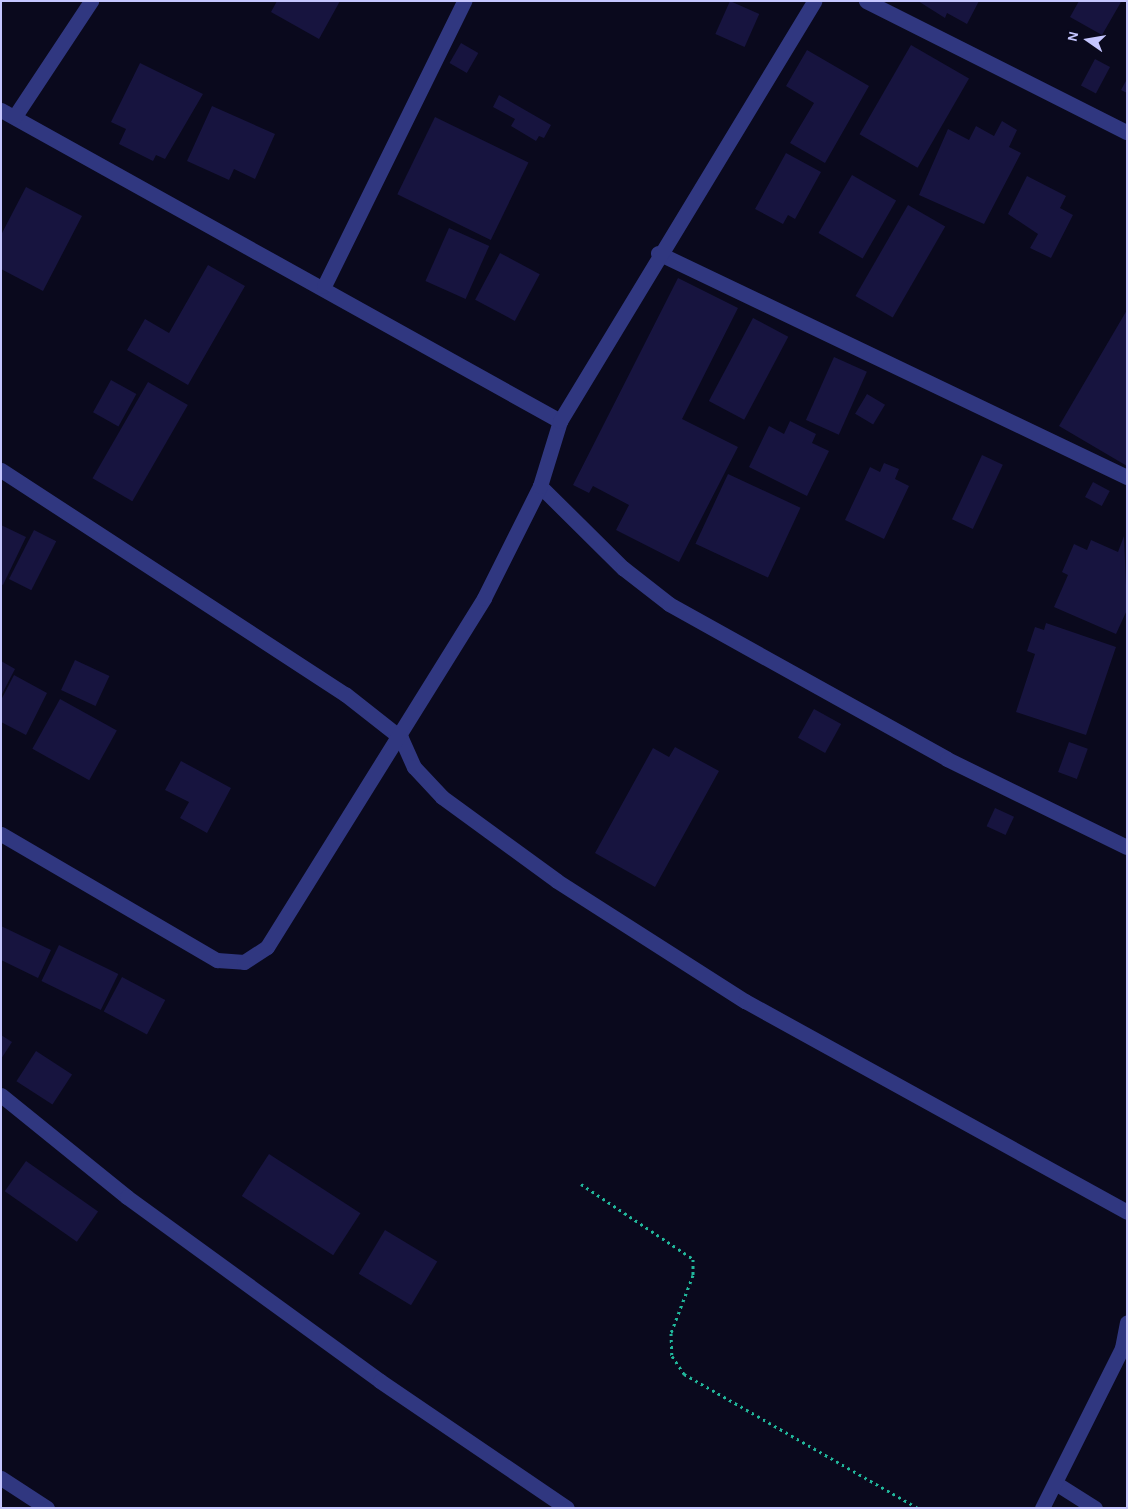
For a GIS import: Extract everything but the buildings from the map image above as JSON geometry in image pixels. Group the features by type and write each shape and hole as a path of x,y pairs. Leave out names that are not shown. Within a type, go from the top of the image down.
{"street":[{"path":"91,1 8,113 324,286 560,421"},
{"path":"324,286 464,1"},
{"path":"1,834 217,960 244,962 267,947 401,738 484,598 540,486 560,421 658,253 814,1"},
{"path":"866,1 1127,132"},
{"path":"658,253 1127,477"},
{"path":"1,470 345,694 401,738 414,767 442,797 557,881 745,1002 1127,1212"},
{"path":"540,486 623,568 669,604 947,759 1127,847"},
{"path":"1,1095 135,1202 380,1381 566,1508"},
{"path":"1042,1508 1057,1484 1122,1348 1127,1322"},
{"path":"1,1478 47,1508"},
{"path":"1057,1484 1095,1508"}],"path":[{"path":"581,1184 678,1244 693,1259 693,1275 671,1333 672,1356 684,1374 918,1508"}]}
